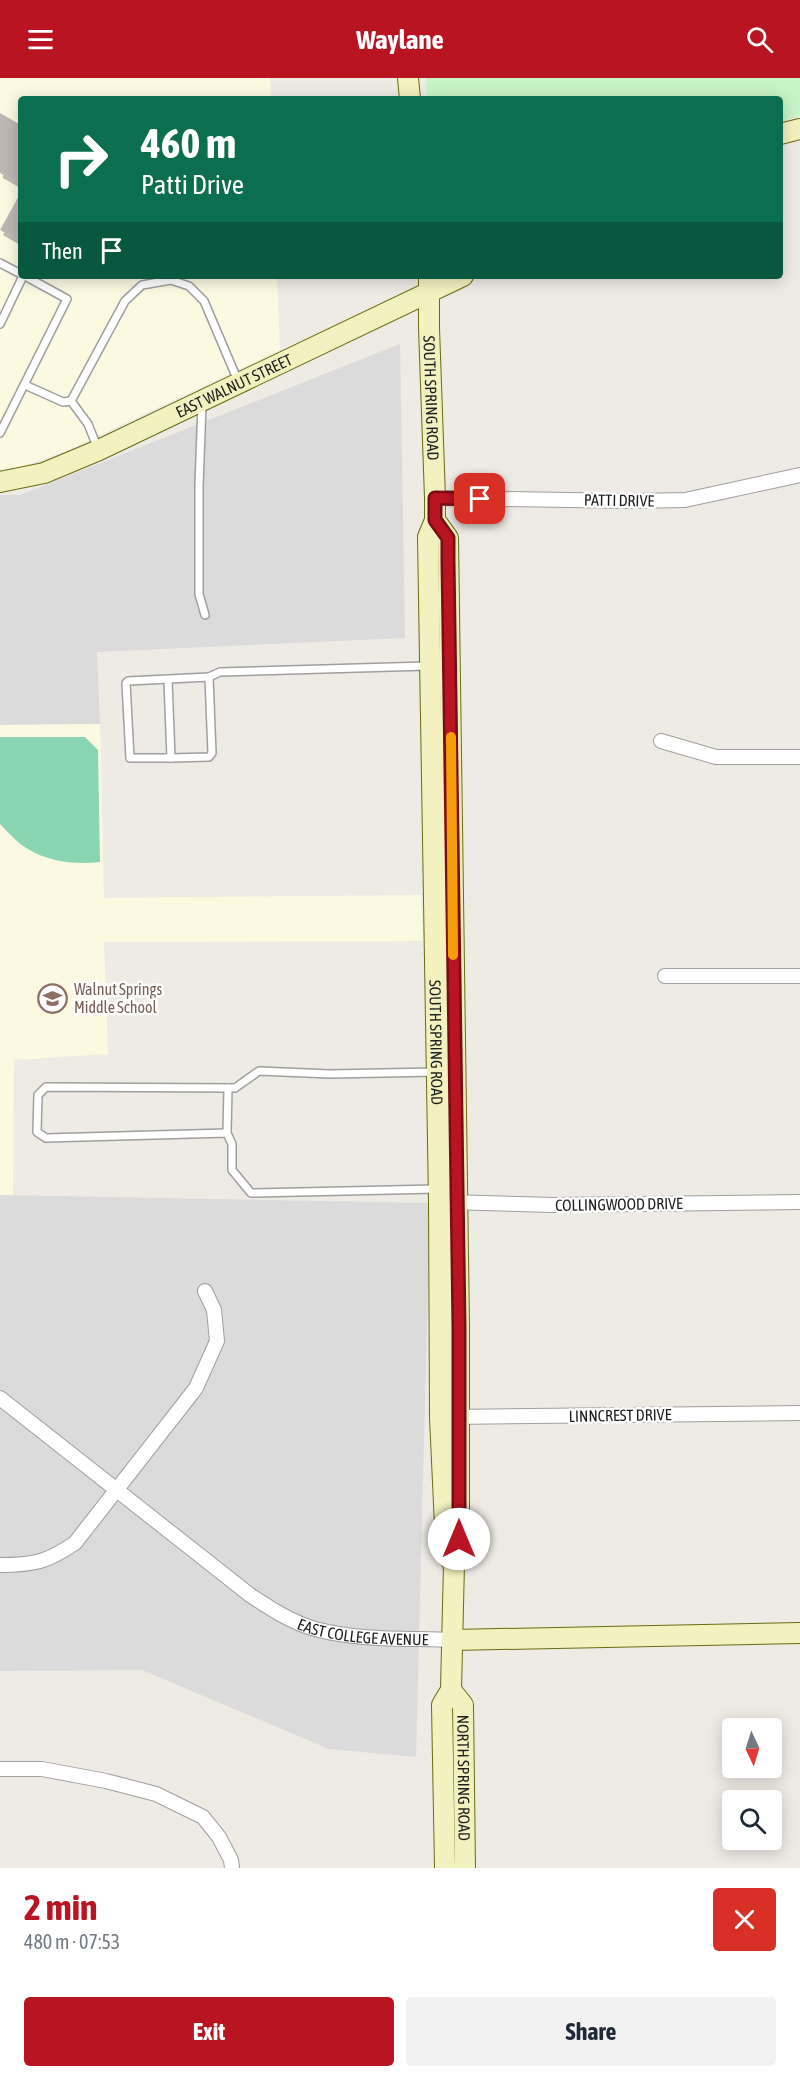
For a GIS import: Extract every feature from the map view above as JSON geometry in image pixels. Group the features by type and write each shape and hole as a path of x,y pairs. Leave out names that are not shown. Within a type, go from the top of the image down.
{"main road":[{"path":"408,78 410,96"},
{"path":"783,134 800,129"},
{"name":"EAST WALNUT STREET","path":"0,482 44,473 99,450 239,383 430,283 449,279"},
{"name":"SOUTH SPRING ROAD","path":"430,283 429,328 435,498 435,520 428,537 430,666 445,1198 440,1417 446,1548 453,1564"},
{"name":"SOUTH SPRING ROAD","path":"435,520 448,538 450,666 443,1076"},
{"path":"430,666 450,666"},
{"name":"SOUTH SPRING ROAD","path":"445,1198 460,1416 459,1539 453,1564 453,1640"},
{"name":"EAST COLLEGE AVENUE","path":"453,1640 800,1633"},
{"name":"NORTH SPRING ROAD","path":"445,1868 442,1705 451,1690 453,1640"},
{"name":"NORTH SPRING ROAD","path":"451,1690 463,1705 465,1868"}],"street":[{"name":"PATTI DRIVE","path":"435,498 685,500 800,474"},
{"path":"661,741 716,757 800,758"},
{"path":"665,976 800,976"},
{"name":"COLLINGWOOD DRIVE","path":"445,1198 552,1205 800,1202"},
{"path":"0,1565 36,1563 54,1557 75,1543 196,1388 217,1341 214,1310 205,1291"},
{"name":"EAST COLLEGE AVENUE","path":"0,1398 250,1595 279,1614 315,1629 357,1636 453,1640"},
{"name":"LINNCREST DRIVE","path":"440,1417 800,1413"},
{"path":"0,1769 42,1769 106,1781 156,1794 203,1817 219,1837 231,1860 232,1868"}],"lane":[{"path":"0,263 18,272"},
{"path":"0,324 21,279"},
{"path":"0,433 67,299 30,279"},
{"path":"25,385 63,402 71,400 125,302 142,285 171,280 189,286 204,301 239,383"},
{"path":"71,400 88,424 99,450"},
{"path":"202,401 199,594 205,615"},
{"path":"209,678 211,756 130,758 126,683 131,680 209,678 220,672 430,666"},
{"path":"168,680 171,758"},
{"path":"227,1132 46,1138 37,1132 38,1095 46,1087 235,1088 259,1071 443,1076"},
{"path":"228,1088 227,1132 232,1144 232,1170 251,1193 445,1198"}],"shaded area":[{"path":"0,78 270,78 271,96 18,96 18,279 277,279 280,350 64,452 17,468 0,469"},
{"path":"400,344 405,638 97,652 100,724 0,725 0,495 20,495"},
{"name":"Walnut Springs Middle School","path":"100,724 104,898 421,895 423,941 104,942 108,1054 14,1060 13,1195 0,1195 0,725"},
{"path":"0,1195 430,1203 416,1757 329,1749 142,1670 0,1671"}],"green space":[{"path":"426,78 800,78 800,115 783,122 783,96 427,96"},
{"path":"0,737 85,737 98,750 100,862 72,863 45,857 24,847 0,824"}],"building":[{"path":"0,113 18,123 18,183 0,173"},
{"path":"18,197 18,240 0,230"}],"slow traffic":[{"path":"451,737 453,955"}],"place":[{"name":"Walnut Springs Middle School","path":"53,998"}],"route":[{"path":"459,1539 459,1327 448,538 435,520 435,498 480,499"}]}
